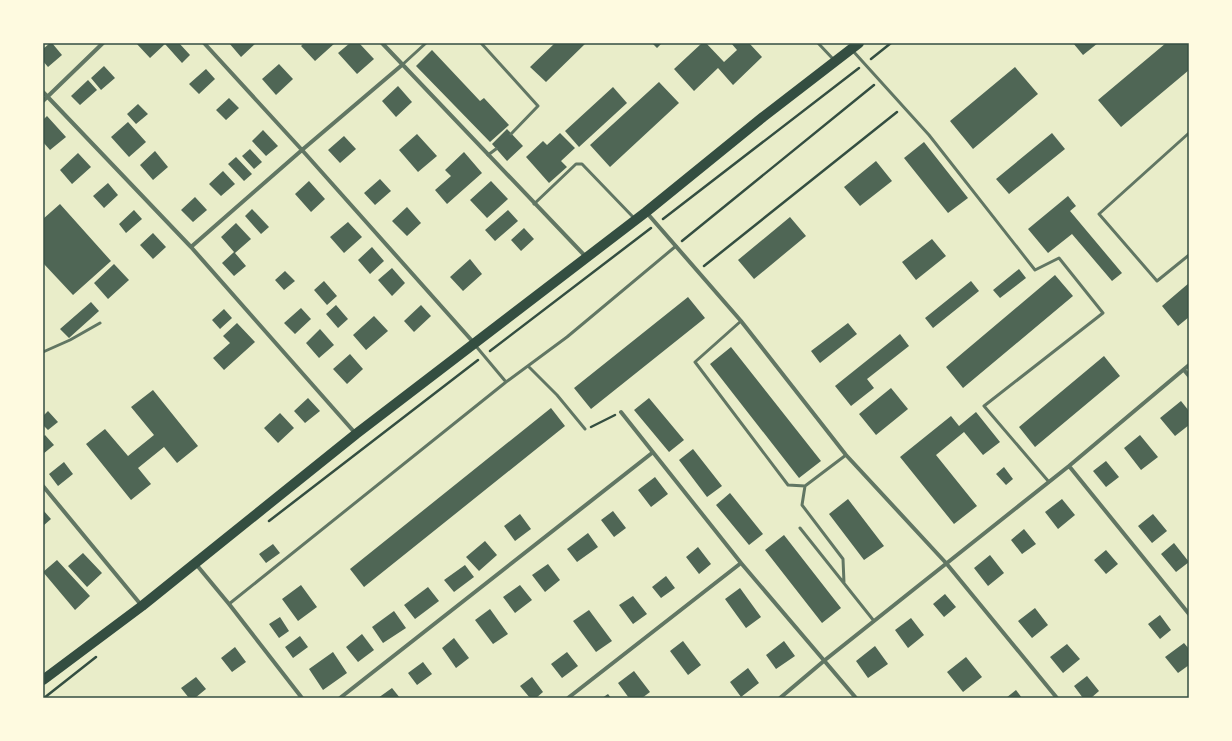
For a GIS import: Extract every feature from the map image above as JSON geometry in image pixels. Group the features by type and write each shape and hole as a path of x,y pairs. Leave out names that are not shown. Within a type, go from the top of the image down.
{"main road":[{"path":"43,680 142,606 356,434 646,212 757,122 856,46"}],"street":[{"path":"43,102 103,43"},
{"path":"204,43 302,150 475,344"},
{"path":"382,43 586,257"},
{"path":"191,247 402,65"},
{"path":"43,92 191,247 356,434"},
{"path":"646,212 741,321 846,455 946,563 1057,698"},
{"path":"780,698 825,660 1069,466 1189,365"},
{"path":"1184,370 1189,376"},
{"path":"621,412 740,563 825,660 856,698"},
{"path":"340,698 652,453"},
{"path":"1069,466 1189,614"},
{"path":"43,486 142,606"},
{"path":"195,563 302,698"},
{"path":"568,698 740,563"}],"lane":[{"path":"402,65 426,43"},
{"path":"481,43 538,106 512,134"},
{"path":"818,43 836,62"},
{"path":"856,46 865,64 929,135 1035,270 1059,258 1104,313 984,406 1049,482"},
{"path":"1189,133 1099,214 1157,281 1189,255"},
{"path":"488,155 496,148"},
{"path":"534,204 576,164 582,164 635,220"},
{"path":"229,604 506,382 567,337 676,246"},
{"path":"741,321 695,362 788,486 805,486 846,455"},
{"path":"43,352 70,340 100,323"},
{"path":"475,344 506,382"},
{"path":"528,366 557,395 585,429"},
{"path":"805,486 802,505 843,559 844,583"},
{"path":"800,528 874,621"}],"path":[{"path":"266,523 891,43"},
{"path":"676,246 879,80"},
{"path":"698,271 903,107"},
{"path":"585,429 621,412"},
{"path":"44,698 99,654"}],"building":[{"path":"52,43 62,55 48,67 43,61 43,49"},
{"path":"136,43 179,43 190,55 182,63 165,44 150,58"},
{"path":"229,43 256,43 241,57"},
{"path":"304,43 335,43 315,61 301,46"},
{"path":"350,43 359,43 374,59 357,74 338,53"},
{"path":"555,43 586,43 546,82 530,67"},
{"path":"652,43 662,43 657,48"},
{"path":"702,43 706,43 724,62 737,50 731,43 749,43 762,57 733,85 718,68 694,91 674,69"},
{"path":"1073,43 1098,43 1083,55"},
{"path":"1166,43 1189,43 1189,70 1121,127 1098,100"},
{"path":"432,50 480,101 484,98 509,125 490,142 416,66"},
{"path":"279,64 293,79 276,95 262,79"},
{"path":"104,66 115,78 101,90 91,78"},
{"path":"1015,67 1038,94 973,149 950,121"},
{"path":"206,69 215,79 199,94 189,84"},
{"path":"88,80 97,90 80,105 71,96"},
{"path":"659,82 679,103 610,167 590,145"},
{"path":"398,86 412,102 396,117 382,101"},
{"path":"613,87 627,103 579,147 565,131"},
{"path":"229,98 239,108 226,120 216,110"},
{"path":"138,104 148,114 136,124 127,114"},
{"path":"47,116 66,137 50,150 43,142 43,120"},
{"path":"128,122 146,142 129,157 111,137"},
{"path":"507,129 523,146 507,161 492,144"},
{"path":"263,130 278,146 266,156 252,141"},
{"path":"560,133 575,148 561,161 567,167 549,183 526,157 543,141 547,145"},
{"path":"1052,133 1065,149 1009,194 996,179"},
{"path":"417,134 437,156 418,172 399,150"},
{"path":"344,136 356,149 340,163 328,150"},
{"path":"924,142 968,198 948,213 904,158"},
{"path":"250,149 262,162 254,169 242,156"},
{"path":"155,151 168,167 153,180 140,165"},
{"path":"464,152 482,173 447,204 435,190 451,176 445,170"},
{"path":"78,153 91,167 72,184 60,170"},
{"path":"236,157 252,174 244,181 228,164"},
{"path":"876,161 892,181 860,206 844,187"},
{"path":"223,171 235,184 221,196 209,184"},
{"path":"380,179 391,191 375,205 364,193"},
{"path":"309,181 325,199 311,212 295,194"},
{"path":"491,181 508,199 487,218 470,200"},
{"path":"108,183 118,195 104,208 93,196"},
{"path":"1068,196 1076,206 1070,211 1122,273 1112,281 1072,234 1048,253 1028,229"},
{"path":"195,197 207,210 193,222 181,210"},
{"path":"60,204 111,261 73,295 43,263 43,219"},
{"path":"407,207 421,223 407,236 392,221"},
{"path":"252,209 269,227 261,234 245,216"},
{"path":"134,210 142,219 126,233 119,224"},
{"path":"508,210 518,221 495,241 485,230"},
{"path":"790,217 806,236 754,279 738,260"},
{"path":"348,222 362,237 344,253 330,237"},
{"path":"236,223 251,239 235,253 246,266 234,276 222,263 234,252 221,237"},
{"path":"524,228 534,239 521,251 511,240"},
{"path":"153,233 166,247 153,259 140,245"},
{"path":"932,239 946,256 916,280 902,262"},
{"path":"372,247 384,261 370,274 358,260"},
{"path":"470,259 482,274 463,291 450,277"},
{"path":"114,264 129,280 108,299 94,283"},
{"path":"392,268 405,283 392,296 378,280"},
{"path":"1019,269 1026,278 1000,298 993,290"},
{"path":"285,271 295,281 284,290 275,280"},
{"path":"1055,275 1073,296 963,388 946,367"},
{"path":"324,281 337,296 327,305 314,290"},
{"path":"971,281 979,291 933,328 925,318"},
{"path":"1189,283 1189,317 1178,326 1162,306"},
{"path":"688,297 705,318 591,409 574,388"},
{"path":"91,302 99,311 69,338 60,329"},
{"path":"336,305 348,319 338,328 326,314"},
{"path":"421,305 431,316 414,332 404,321"},
{"path":"301,308 311,319 295,334 284,323"},
{"path":"224,309 232,318 220,329 212,320"},
{"path":"374,316 388,331 366,350 353,335"},
{"path":"237,323 255,342 224,370 213,358 230,343 223,336"},
{"path":"848,323 857,334 820,363 811,351"},
{"path":"320,329 334,345 319,358 306,343"},
{"path":"900,334 909,346 867,379 874,388 851,406 835,386"},
{"path":"731,347 821,461 799,478 710,364"},
{"path":"350,354 363,369 347,384 333,369"},
{"path":"1104,356 1120,376 1035,447 1019,427"},
{"path":"891,388 908,409 876,435 859,414"},
{"path":"153,390 198,446 177,463 164,447 138,468 151,484 131,500 86,444 105,429 128,456 154,435 131,407"},
{"path":"308,398 320,411 305,423 294,411"},
{"path":"649,398 684,440 669,452 634,410"},
{"path":"1181,401 1189,411 1189,425 1175,436 1160,418"},
{"path":"551,408 565,426 364,587 350,569"},
{"path":"48,411 58,422 48,430 43,425 43,416"},
{"path":"976,412 1000,442 983,455 964,432 936,455 977,506 954,524 900,457 951,416 959,426"},
{"path":"280,413 294,428 278,443 264,428"},
{"path":"45,435 54,445 43,454 43,437"},
{"path":"1140,435 1158,457 1141,470 1124,448"},
{"path":"693,449 722,486 707,497 679,460"},
{"path":"1106,461 1119,477 1106,487 1093,471"},
{"path":"64,462 73,474 58,486 49,474"},
{"path":"1004,467 1013,479 1006,485 996,474"},
{"path":"655,477 668,494 651,507 638,490"},
{"path":"730,493 763,534 749,545 716,505"},
{"path":"848,499 884,546 864,560 829,514"},
{"path":"1062,499 1075,515 1058,529 1045,512"},
{"path":"43,510 51,519 43,526"},
{"path":"613,511 626,528 614,537 601,520"},
{"path":"520,514 531,529 515,541 504,526"},
{"path":"1153,514 1167,531 1152,543 1138,526"},
{"path":"1024,529 1036,544 1022,554 1011,540"},
{"path":"588,533 598,547 577,562 567,549"},
{"path":"784,535 841,608 822,623 765,550"},
{"path":"485,541 497,555 479,571 466,557"},
{"path":"1174,543 1189,562 1176,572 1161,554"},
{"path":"273,544 280,553 266,563 259,554"},
{"path":"698,547 711,564 699,574 686,557"},
{"path":"1106,550 1118,564 1106,574 1094,560"},
{"path":"83,553 102,573 87,587 68,566"},
{"path":"990,555 1004,573 988,586 974,568"},
{"path":"57,560 90,596 75,610 43,572"},
{"path":"548,564 560,580 545,592 532,575"},
{"path":"465,565 474,577 454,592 444,580"},
{"path":"666,576 675,588 661,598 652,587"},
{"path":"301,585 317,607 298,621 282,599"},
{"path":"520,585 532,600 515,613 503,597"},
{"path":"428,587 439,601 415,619 404,605"},
{"path":"740,588 761,617 746,628 725,599"},
{"path":"945,594 956,607 944,617 933,604"},
{"path":"633,596 647,614 633,624 619,605"},
{"path":"1035,608 1048,625 1032,638 1018,621"},
{"path":"490,609 508,634 493,644 475,620"},
{"path":"589,610 612,641 596,652 573,621"},
{"path":"394,611 406,628 383,643 372,627"},
{"path":"1160,615 1171,630 1160,639 1148,624"},
{"path":"280,617 289,631 279,638 269,624"},
{"path":"911,618 924,635 908,648 895,630"},
{"path":"362,634 374,650 358,662 346,647"},
{"path":"300,636 308,647 293,658 285,647"},
{"path":"454,638 469,658 456,668 442,648"},
{"path":"683,641 701,665 688,675 670,651"},
{"path":"784,641 795,656 776,669 766,655"},
{"path":"1184,643 1189,649 1189,665 1178,673 1165,657"},
{"path":"1067,644 1080,659 1063,673 1050,657"},
{"path":"875,646 888,664 868,678 856,661"},
{"path":"235,647 246,662 232,672 221,658"},
{"path":"333,652 347,673 323,690 309,669"},
{"path":"567,652 578,666 562,678 551,664"},
{"path":"966,657 982,677 963,692 947,672"},
{"path":"423,662 432,674 417,685 408,673"},
{"path":"748,668 759,683 741,697 730,682"},
{"path":"634,671 650,692 642,698 629,698 618,683"},
{"path":"1087,676 1099,691 1091,698 1083,698 1074,686"},
{"path":"196,677 206,689 195,698 189,698 181,688"},
{"path":"532,677 543,692 536,698 530,698 520,686"},
{"path":"392,688 400,698 378,698"},
{"path":"1016,690 1022,698 1006,698"},
{"path":"608,694 611,698 602,698"}]}
